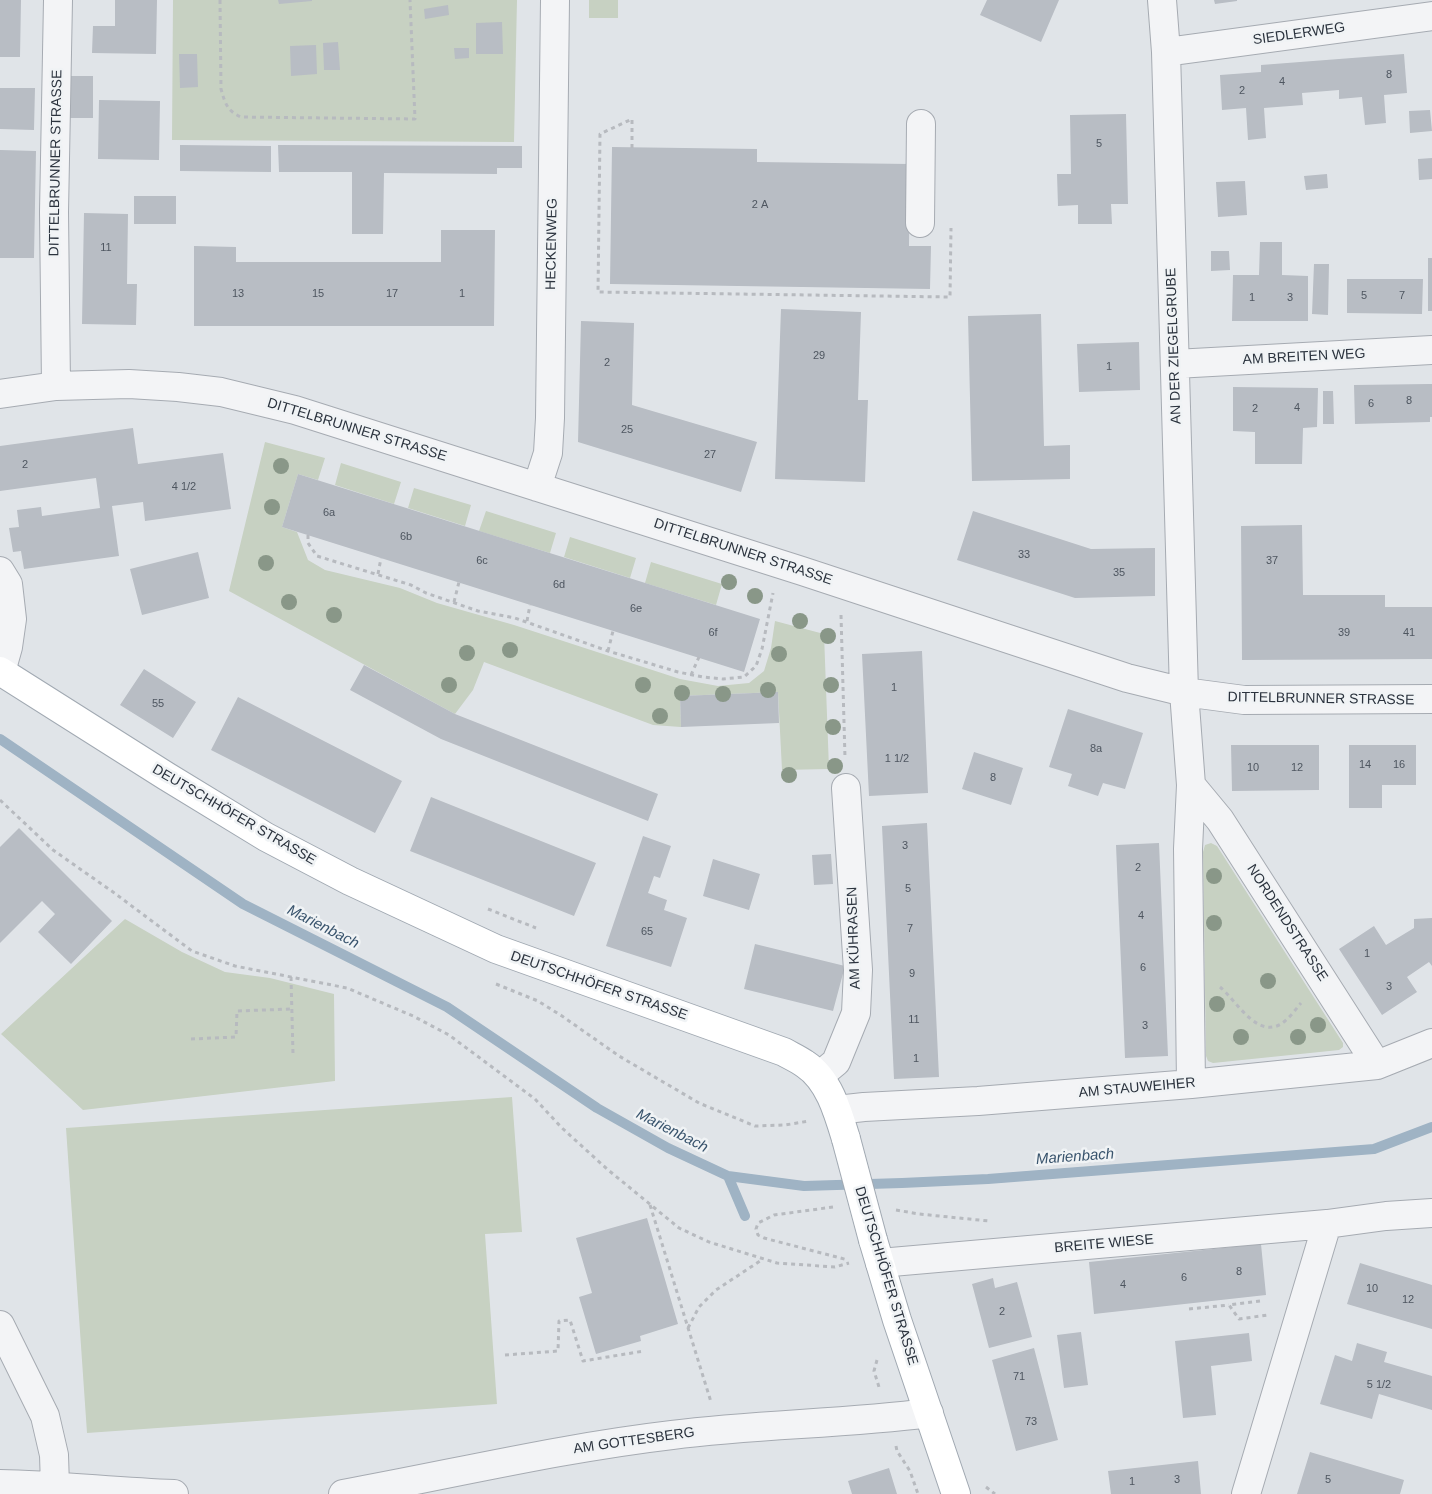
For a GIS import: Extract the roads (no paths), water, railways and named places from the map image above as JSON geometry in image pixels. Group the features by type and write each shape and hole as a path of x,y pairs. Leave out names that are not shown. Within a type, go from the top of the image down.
{"main road":[{"name":"DEUTSCHHÖFER STRASSE","path":"1,671 266,837 350,881 496,949 784,1052 806,1064 819,1076 837,1110 846,1139 869,1255 897,1320 956,1494"}],"street":[{"name":"DITTELBRUNNER STRASSE","path":"56,386 54,212 58,0"},
{"name":"HECKENWEG","path":"538,487 548,452 550,418 555,0"},
{"name":"AN DER ZIEGELGRUBE","path":"1162,0 1166,52 1176,364 1179,551 1184,692"},
{"name":"SIEDLERWEG","path":"1166,52 1432,16"},
{"path":"920,124 920,223"},
{"name":"AM BREITEN WEG","path":"1176,364 1432,350"},
{"name":"DITTELBRUNNER STRASSE","path":"0,394 56,386 129,384 221,392 295,410 778,563 1127,678 1184,692 1244,700 1432,700"},
{"path":"0,571 8,584 6,612 8,647 1,671"},
{"path":"1184,692 1191,786 1188,849 1192,1084"},
{"name":"NORDENDSTRASSE","path":"1191,786 1220,820 1377,1065"},
{"name":"AM KÜHRASEN","path":"819,1076 836,1062 856,1013 858,970 846,788"},
{"name":"AM STAUWEIHER","path":"837,1110 1192,1084 1377,1065 1432,1043"},
{"name":"BREITE WIESE","path":"869,1255 1327,1224 1386,1216 1432,1213"},
{"path":"1246,1494 1327,1224"},
{"path":"0,1325 45,1416 54,1455 55,1486"},
{"name":"AM GOTTESBERG","path":"343,1494 423,1480 548,1453 670,1435 719,1429 801,1425 929,1413"},
{"path":"0,1484 174,1494"}],"waterway":[{"name":"Marienbach","path":"0,739 243,904 447,1007 597,1108 668,1148 728,1176 804,1186 988,1179 1374,1149 1432,1127"},
{"path":"728,1176 745,1216"}]}
